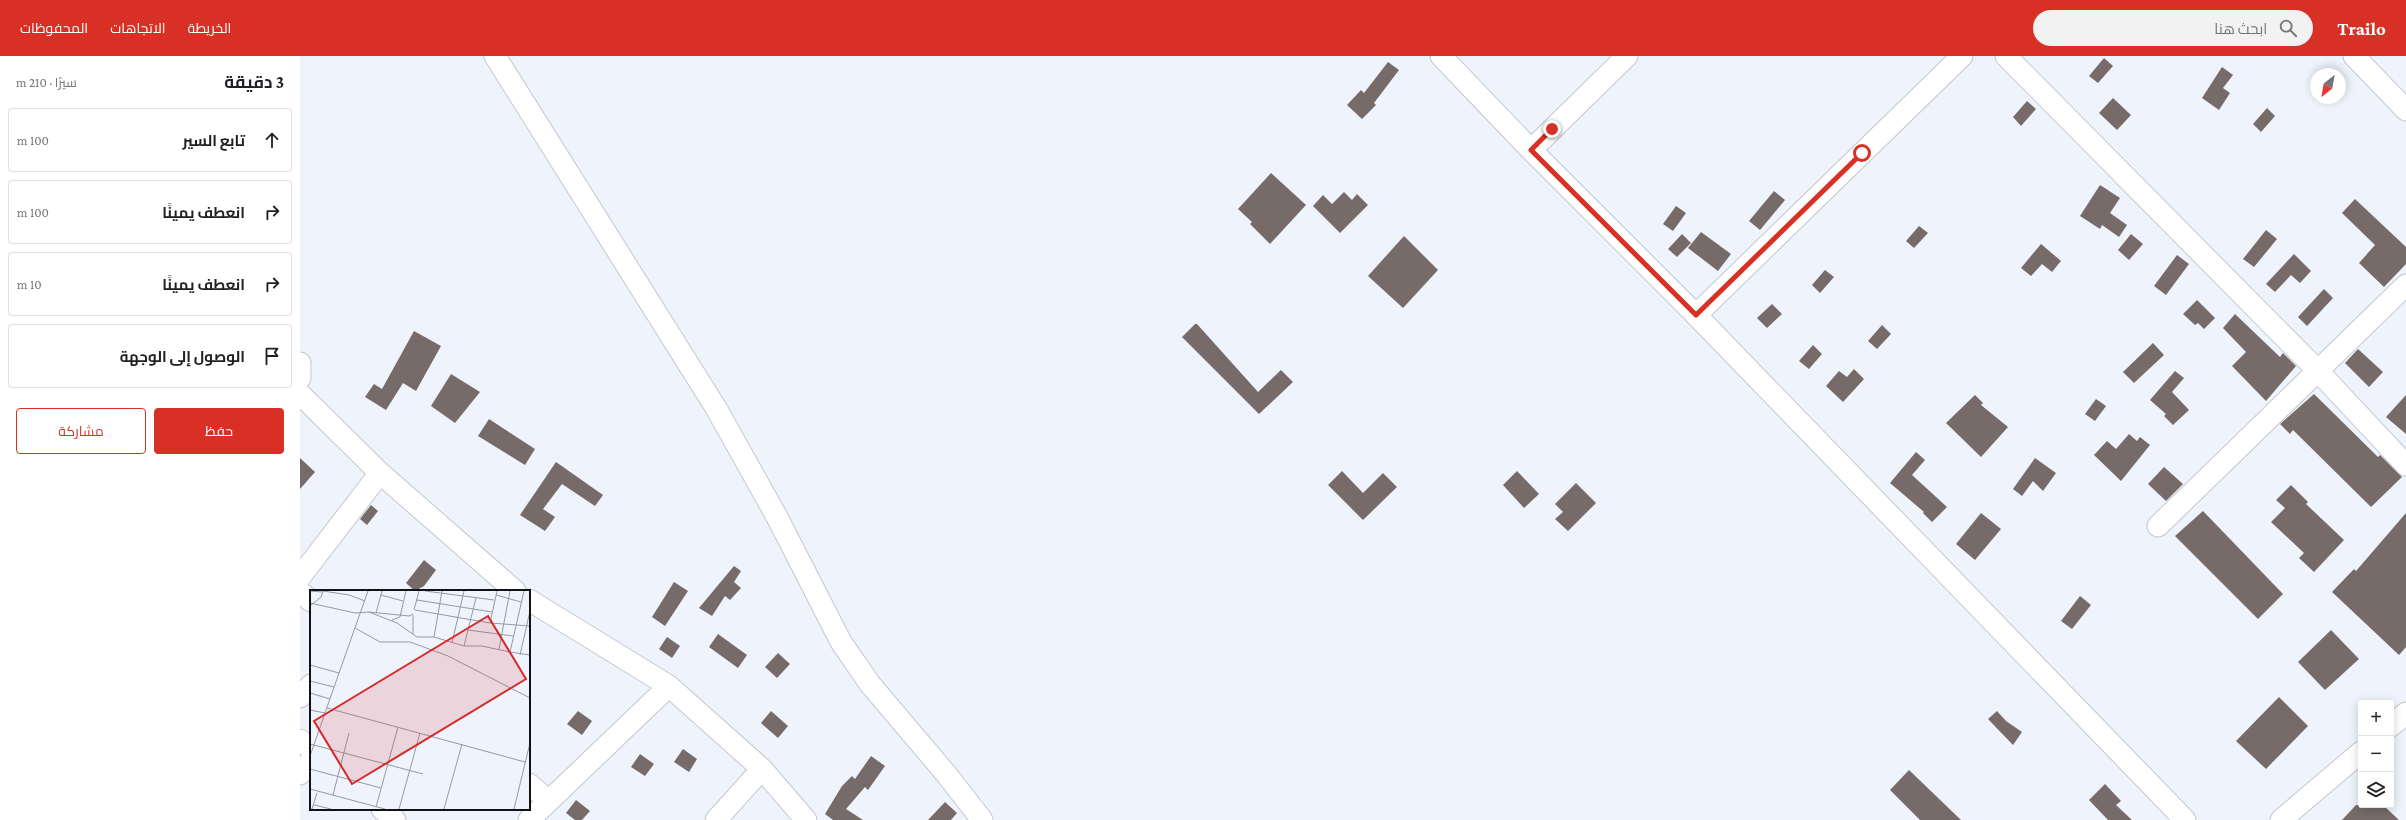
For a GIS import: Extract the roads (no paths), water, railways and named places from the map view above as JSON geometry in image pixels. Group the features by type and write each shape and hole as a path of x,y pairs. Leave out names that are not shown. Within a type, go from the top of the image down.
{"street":[{"path":"495,56 716,408 777,517 842,642 870,684 947,775 982,820"},
{"path":"1441,56 1531,150 1696,315 2185,820"},
{"path":"1531,150 1627,56"},
{"path":"1696,315 1962,56"},
{"path":"2006,56 2318,370 2406,465"},
{"path":"2354,56 2406,110"},
{"path":"2158,526 2406,285"},
{"path":"300,363 300,378"},
{"path":"300,394 380,474 514,590"},
{"path":"300,576 380,474"},
{"path":"300,592 310,600"},
{"path":"530,601 669,686 762,769 806,820"},
{"path":"300,697 310,686"},
{"path":"529,820 669,686"},
{"path":"2394,724 2406,714"},
{"path":"300,740 310,748"},
{"path":"2281,820 2358,755"},
{"path":"300,774 310,762"},
{"path":"716,820 762,769"},
{"path":"530,785 549,801"},
{"path":"383,810 394,820"}]}
